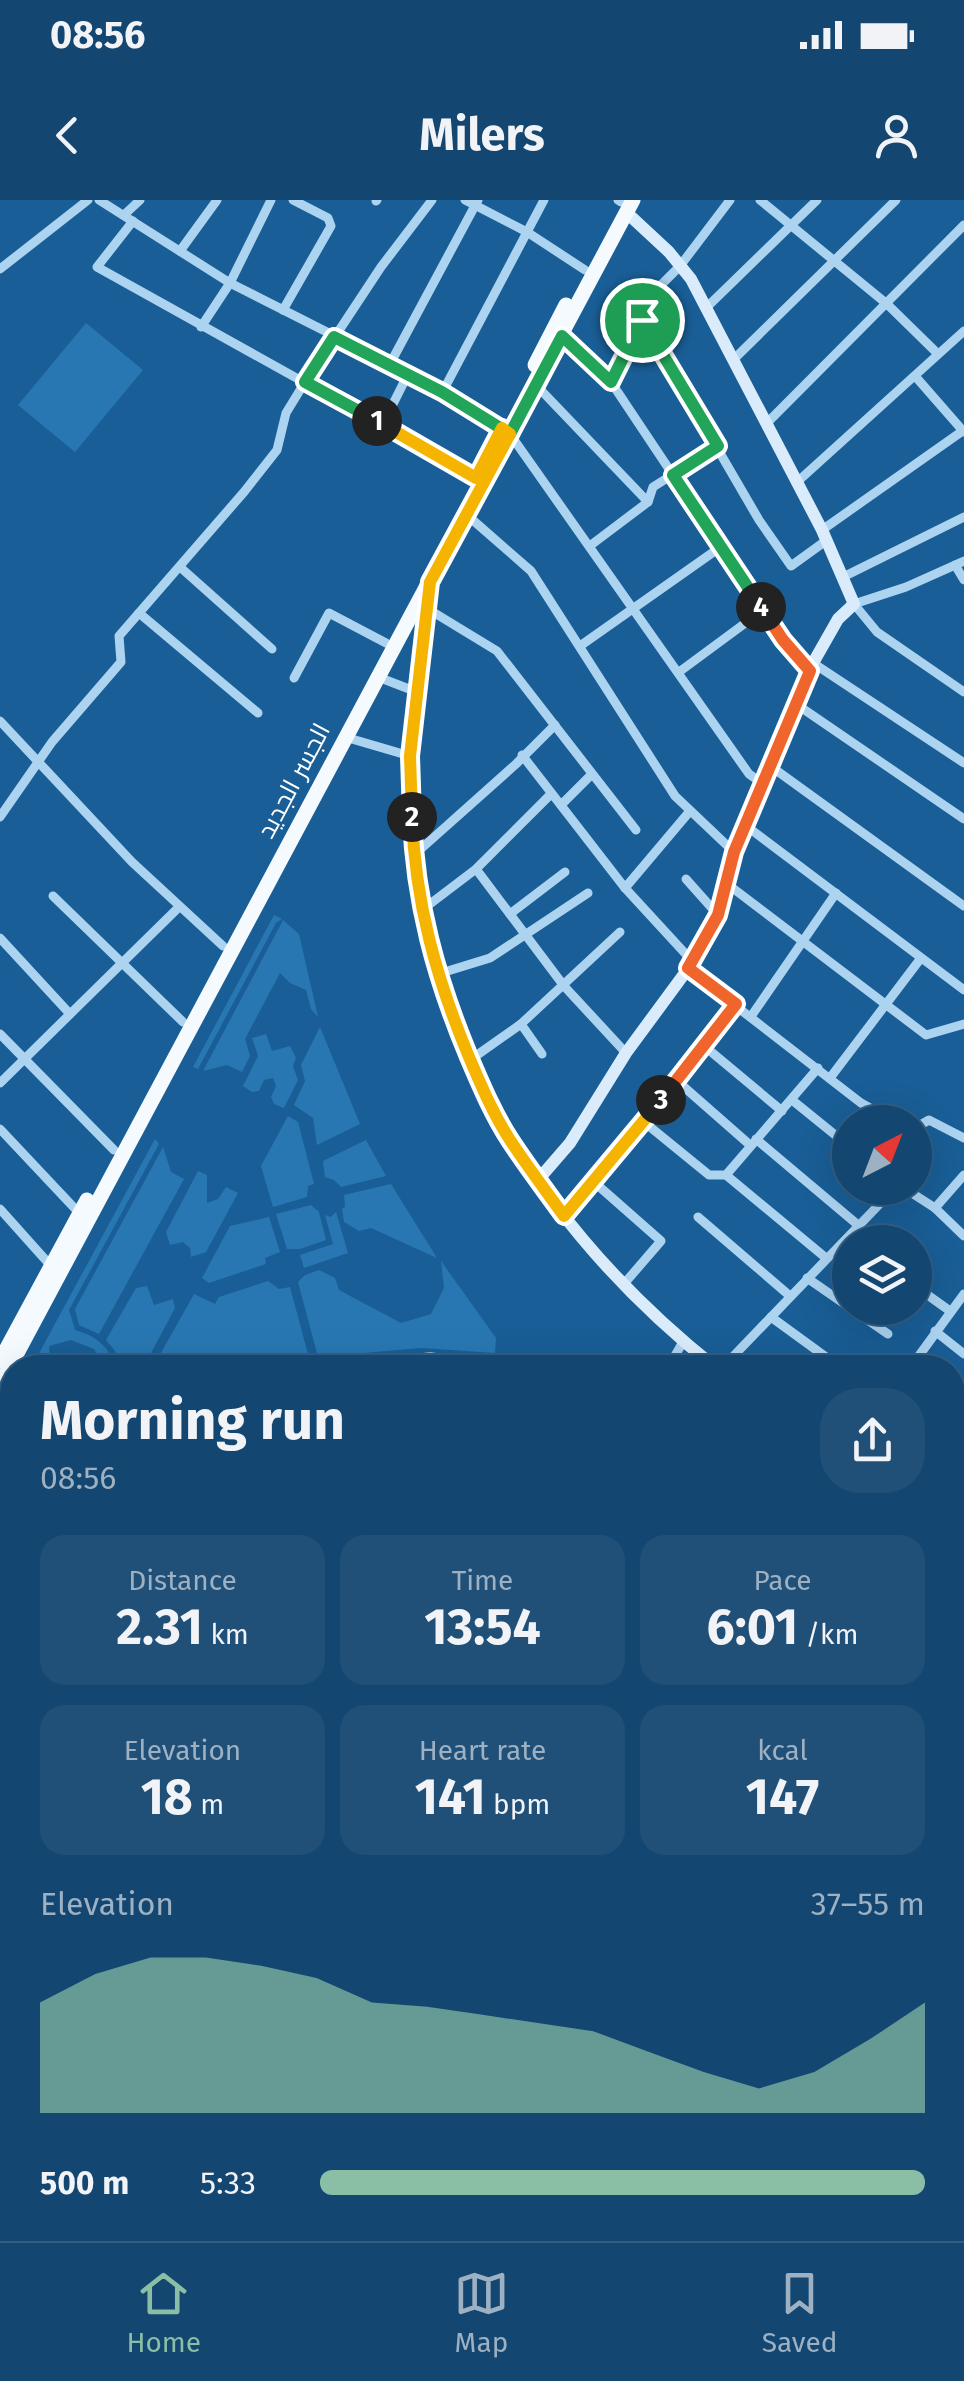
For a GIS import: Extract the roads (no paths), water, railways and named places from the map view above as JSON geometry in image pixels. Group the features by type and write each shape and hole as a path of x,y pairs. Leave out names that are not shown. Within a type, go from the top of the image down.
{"main road":[{"name":"الجسر الجديد","path":"16,1355 467,515 585,270 624,203"},
{"name":"الجسر الجديد","path":"2,1355 476,478 536,385 624,203"}],"street":[{"path":"0,269 88,200"},
{"path":"99,200 230,282 442,392 506,431 591,546 748,774 762,783"},
{"path":"140,200 97,267 476,478"},
{"path":"180,251 216,200"},
{"path":"201,327 230,282 271,200"},
{"path":"283,310 331,226 328,218 308,203 293,200"},
{"path":"0,818 52,742 121,662 118,636 277,450 286,413 305,382 432,200"},
{"path":"442,392 544,200"},
{"path":"611,382 642,320 642,309 730,200"},
{"path":"760,200 886,304 938,354"},
{"path":"706,307 818,200"},
{"path":"733,360 896,200"},
{"path":"390,364 472,202 585,270"},
{"path":"624,203 680,266 706,307 824,535 854,604 878,632 964,692"},
{"path":"766,424 964,225"},
{"path":"642,320 791,566 824,535 964,431 915,376"},
{"path":"796,482 964,330"},
{"path":"562,336 611,382 783,640 812,667 964,762"},
{"path":"384,424 408,374"},
{"path":"536,385 648,502"},
{"path":"591,546 648,502 653,487 718,446"},
{"path":"467,515 530,571 675,796 734,852"},
{"path":"842,576 964,517"},
{"path":"580,646 722,546"},
{"path":"538,1180 570,1144 626,1054 690,965 718,915 734,852 812,667 838,619 854,604 959,563 964,580"},
{"path":"180,566 272,649"},
{"path":"430,582 410,756 414,855 422,910 438,974 470,1060 509,1138 538,1180 623,1285 703,1355"},
{"path":"428,608 497,651 636,830"},
{"path":"678,672 763,610"},
{"path":"139,613 258,713"},
{"path":"294,678 328,613 386,643"},
{"path":"378,677 417,692"},
{"path":"796,704 964,819"},
{"path":"0,722 180,907 224,946"},
{"path":"414,855 516,764 554,724"},
{"path":"345,737 410,756"},
{"path":"522,755 690,965 865,1105"},
{"path":"769,766 964,906"},
{"path":"561,806 591,775"},
{"path":"422,910 476,870 552,794"},
{"path":"625,888 690,812"},
{"path":"745,825 964,990"},
{"path":"476,870 564,986 626,1054"},
{"path":"510,914 565,872"},
{"path":"686,879 718,915"},
{"path":"726,883 926,1035 964,1024"},
{"path":"752,1015 836,892"},
{"path":"438,974 490,958 588,894"},
{"path":"52,896 183,1022"},
{"path":"0,1082 180,907"},
{"path":"470,1060 520,1024 620,932"},
{"path":"0,938 70,1014"},
{"path":"830,1078 921,958"},
{"path":"564,1216 736,1004"},
{"path":"520,1024 542,1054"},
{"path":"0,1034 114,1150"},
{"path":"703,1044 782,1111"},
{"path":"726,1175 818,1068"},
{"path":"676,1080 857,1225"},
{"path":"792,1100 832,1132"},
{"path":"644,1122 709,1175 726,1175 826,1258"},
{"path":"932,1122 964,1138"},
{"path":"0,1129 80,1214"},
{"path":"935,1208 964,1174"},
{"path":"594,1182 661,1241 623,1285"},
{"path":"859,1225 879,1205"},
{"path":"930,1205 964,1236"},
{"path":"0,1209 51,1266"},
{"path":"698,1217 790,1296"},
{"path":"732,1355 832,1254"},
{"path":"807,1278 888,1334"},
{"path":"919,1355 964,1294"},
{"path":"932,1298 950,1311"},
{"path":"770,1317 824,1355"},
{"path":"935,1331 963,1351"},
{"path":"675,1355 684,1340"}]}
